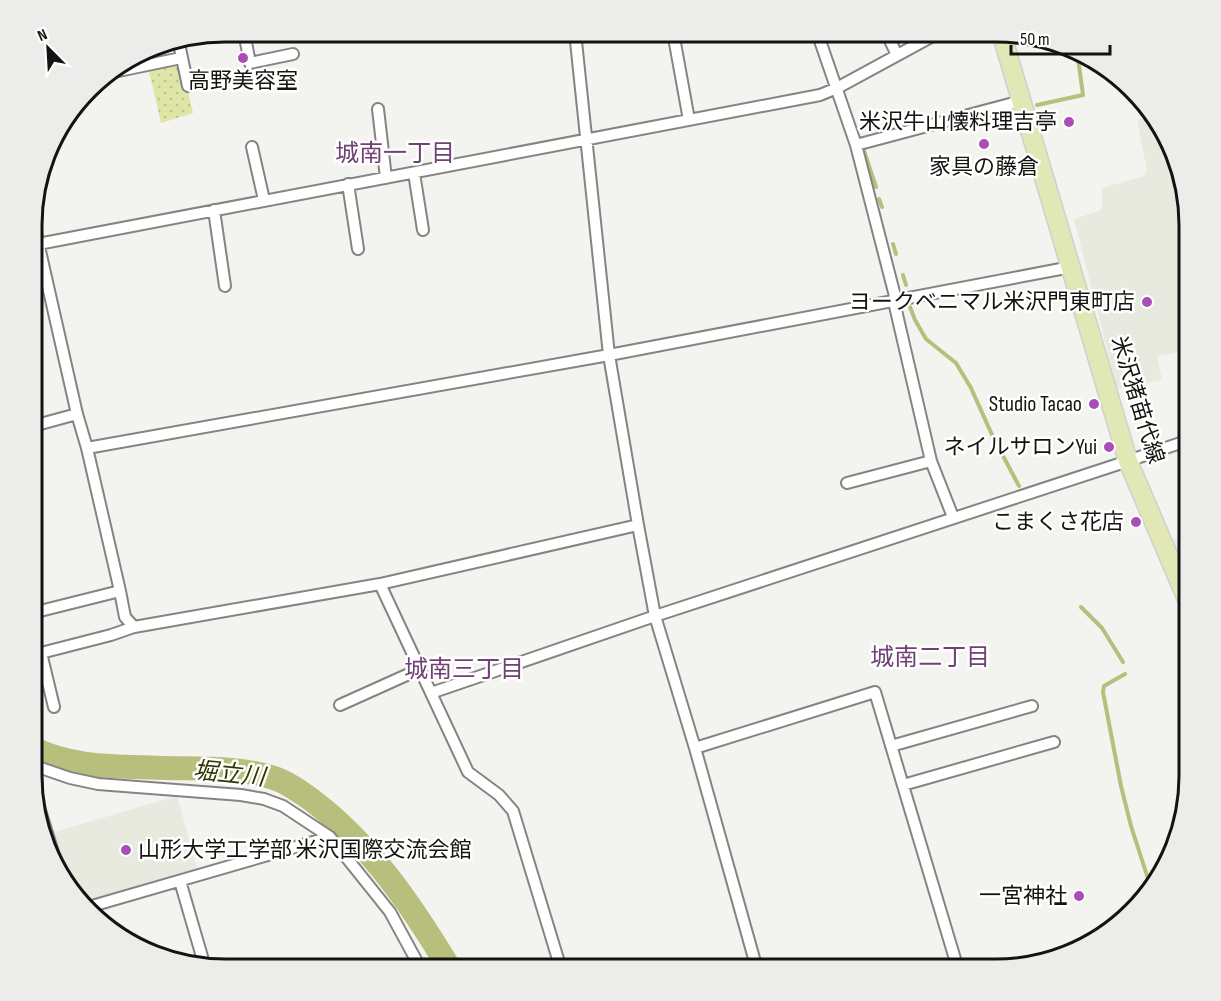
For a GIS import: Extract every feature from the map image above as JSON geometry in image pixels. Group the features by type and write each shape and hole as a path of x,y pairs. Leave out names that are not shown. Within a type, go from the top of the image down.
{"main road":[{"name":"米沢猪苗代線","path":"1004,42 1128,461 1179,581"}],"street":[{"path":"246,42 250,63 293,54"},
{"path":"576,42 609,355 655,616 754,959"},
{"path":"675,42 689,120"},
{"path":"821,42 856,145 897,300 895,306 931,461 954,517"},
{"path":"891,42 897,55"},
{"path":"42,244 820,95 921,42"},
{"path":"180,49 188,86"},
{"path":"132,68 181,58"},
{"path":"856,145 1022,101"},
{"path":"378,109 386,178"},
{"path":"252,147 264,201"},
{"path":"414,173 423,230"},
{"path":"348,184 358,249"},
{"path":"213,210 225,286"},
{"path":"87,448 609,355 1071,267"},
{"path":"42,270 87,448 125,617 134,627"},
{"path":"42,424 77,414"},
{"path":"431,693 655,616 1179,443"},
{"path":"847,483 931,461"},
{"path":"42,653 134,627 380,584 638,525"},
{"path":"380,584 468,772 499,795 513,811 558,959"},
{"path":"42,610 120,591"},
{"path":"42,657 54,707"},
{"path":"340,705 420,669"},
{"path":"695,748 875,692 955,959"},
{"path":"891,746 1032,706"},
{"path":"903,785 1054,742"},
{"path":"42,768 98,784 241,795 264,799 283,806 330,837 390,912 416,959"},
{"path":"96,905 330,837"},
{"path":"180,881 202,957"}],"shaded area":[{"path":"1144,118 1154,134 1173,178 1179,213 1179,352 1157,356 1162,380 1117,389 1074,219 1099,211 1102,207 1102,188 1144,176 1147,170 1137,120"},
{"path":"1179,537 1179,557 1172,540"},
{"name":"山形大学工学部 米沢国際交流会館","path":"177,796 197,868 90,899 61,857 54,832"}],"green space":[{"path":"181,63 193,113 161,123 149,71"}],"waterway":[{"path":"1037,105 1083,95 1078,62"},
{"path":"988,116 1010,110"},
{"path":"961,123 976,119"},
{"path":"866,147 863,148 876,187"},
{"path":"879,199 882,207"},
{"path":"893,244 896,254"},
{"path":"903,275 906,285"},
{"path":"910,307 926,339 956,363 971,388 1019,486"},
{"path":"1081,607 1102,628 1123,662"},
{"path":"1125,674 1104,686 1103,692 1121,786 1148,878"},
{"name":"堀立川","path":"42,752 64,760 98,765 234,770 261,774 288,784 331,815 370,855 405,899 444,959"}],"place":[{"name":"高野美容室","path":"243,58"},
{"name":"米沢牛山懐料理吉亭","path":"1069,122"},
{"name":"家具の藤倉","path":"984,144"},
{"name":"ヨークベニマル米沢門東町店","path":"1147,302"},
{"name":"Studio Tacao","path":"1094,404"},
{"name":"ネイルサロンYui","path":"1109,447"},
{"name":"こまくさ花店","path":"1136,522"},
{"name":"山形大学工学部 米沢国際交流会館","path":"126,850"},
{"name":"一宮神社","path":"1079,896"}],"district":[{"name":"城南一丁目","path":"395,153"},
{"name":"城南二丁目","path":"930,657"},
{"name":"城南三丁目","path":"464,669"}]}
